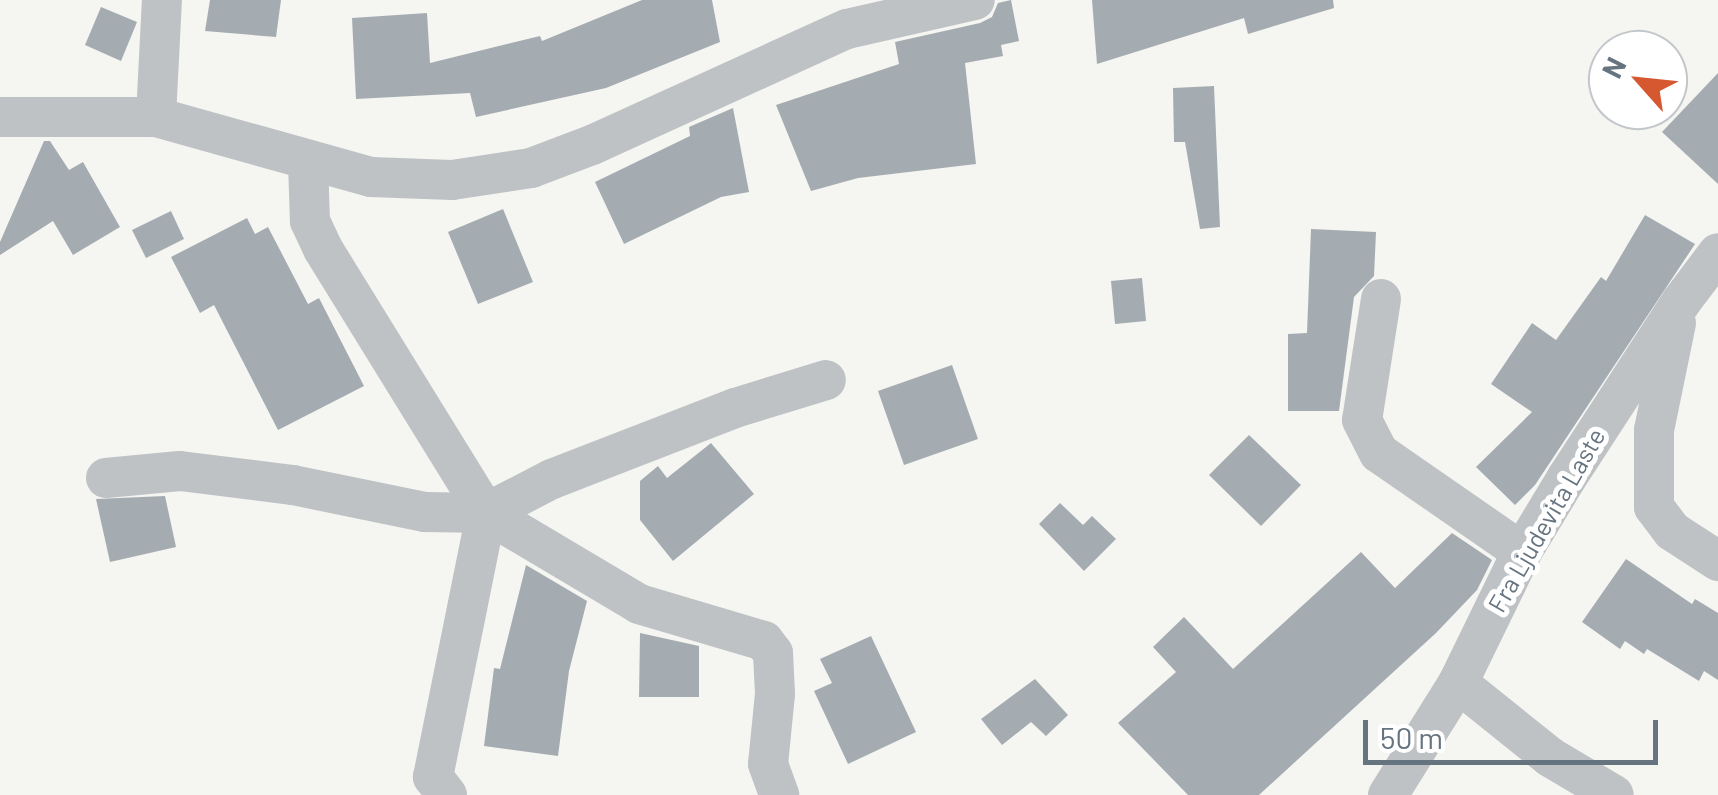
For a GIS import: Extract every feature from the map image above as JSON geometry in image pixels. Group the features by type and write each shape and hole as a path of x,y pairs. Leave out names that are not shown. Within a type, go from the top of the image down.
{"street":[{"path":"156,117 162,0"},
{"path":"0,117 156,117 371,177 452,180 530,168 592,145 847,30 950,3"},
{"path":"308,162 310,222 322,250 486,512 639,604 764,641 773,653 775,694 768,764 779,795"},
{"name":"Fra Ljudevita Laste","path":"1388,795 1458,683 1522,552 1681,302 1718,253"},
{"path":"1381,299 1362,420 1379,453 1522,552"},
{"path":"1681,302 1654,430 1654,508 1672,531 1718,561"},
{"path":"106,478 180,471 292,485 425,512 486,512 552,479 735,408 826,380"},
{"path":"447,795 433,776 486,512"},
{"path":"1458,683 1550,757 1614,795"}],"building":[{"path":"210,0 281,0 276,37 205,31"},
{"path":"642,0 712,0 720,42 606,88 476,117 470,93 356,99 352,18 427,13 430,63 540,36 542,41"},
{"path":"1011,0 1019,41 1001,45 1003,56 965,63 976,164 858,178 811,191 776,105 899,64 895,42 980,23 992,17 998,3"},
{"path":"1092,0 1333,0 1334,8 1248,34 1244,18 1097,64"},
{"path":"101,7 137,22 121,61 85,45"},
{"path":"1718,73 1718,184 1662,132 1688,130 1688,105"},
{"path":"1214,86 1220,227 1200,229 1185,142 1174,142 1173,88"},
{"path":"733,108 749,192 721,197 624,244 595,182 690,136 689,127"},
{"path":"44,141 50,141 69,170 83,162 120,227 73,255 53,221 0,255 0,242"},
{"path":"503,209 533,282 478,304 448,232"},
{"path":"171,211 184,239 146,258 132,230"},
{"path":"1645,215 1695,244 1535,485 1515,505 1476,467 1532,412 1491,384 1532,323 1556,340 1601,277 1606,281"},
{"path":"247,218 255,234 268,227 308,304 319,298 364,386 278,430 214,305 200,313 171,257"},
{"path":"1311,229 1376,232 1374,276 1354,297 1339,411 1288,411 1288,334 1307,333"},
{"path":"1142,278 1146,321 1115,324 1111,281"},
{"path":"952,365 978,439 904,465 878,391"},
{"path":"1249,435 1301,485 1261,526 1209,475"},
{"path":"711,443 754,494 673,561 640,520 640,481 658,466 667,478"},
{"path":"165,496 176,547 110,562 96,499"},
{"path":"1060,503 1083,525 1092,516 1116,539 1084,571 1039,524"},
{"path":"1452,533 1492,560 1477,590 1436,633 1259,795 1188,795 1118,723 1176,672 1153,647 1184,617 1233,669 1361,552 1395,588"},
{"path":"1626,559 1692,604 1695,599 1718,613 1718,680 1704,671 1699,681 1647,649 1644,654 1625,641 1620,649 1582,622"},
{"path":"526,565 587,601 569,671 558,756 484,746 494,668 500,669"},
{"path":"640,633 699,646 699,697 639,697"},
{"path":"871,636 916,732 848,764 814,691 832,683 820,659"},
{"path":"1035,679 1068,715 1046,736 1031,722 1002,745 981,719"}]}
